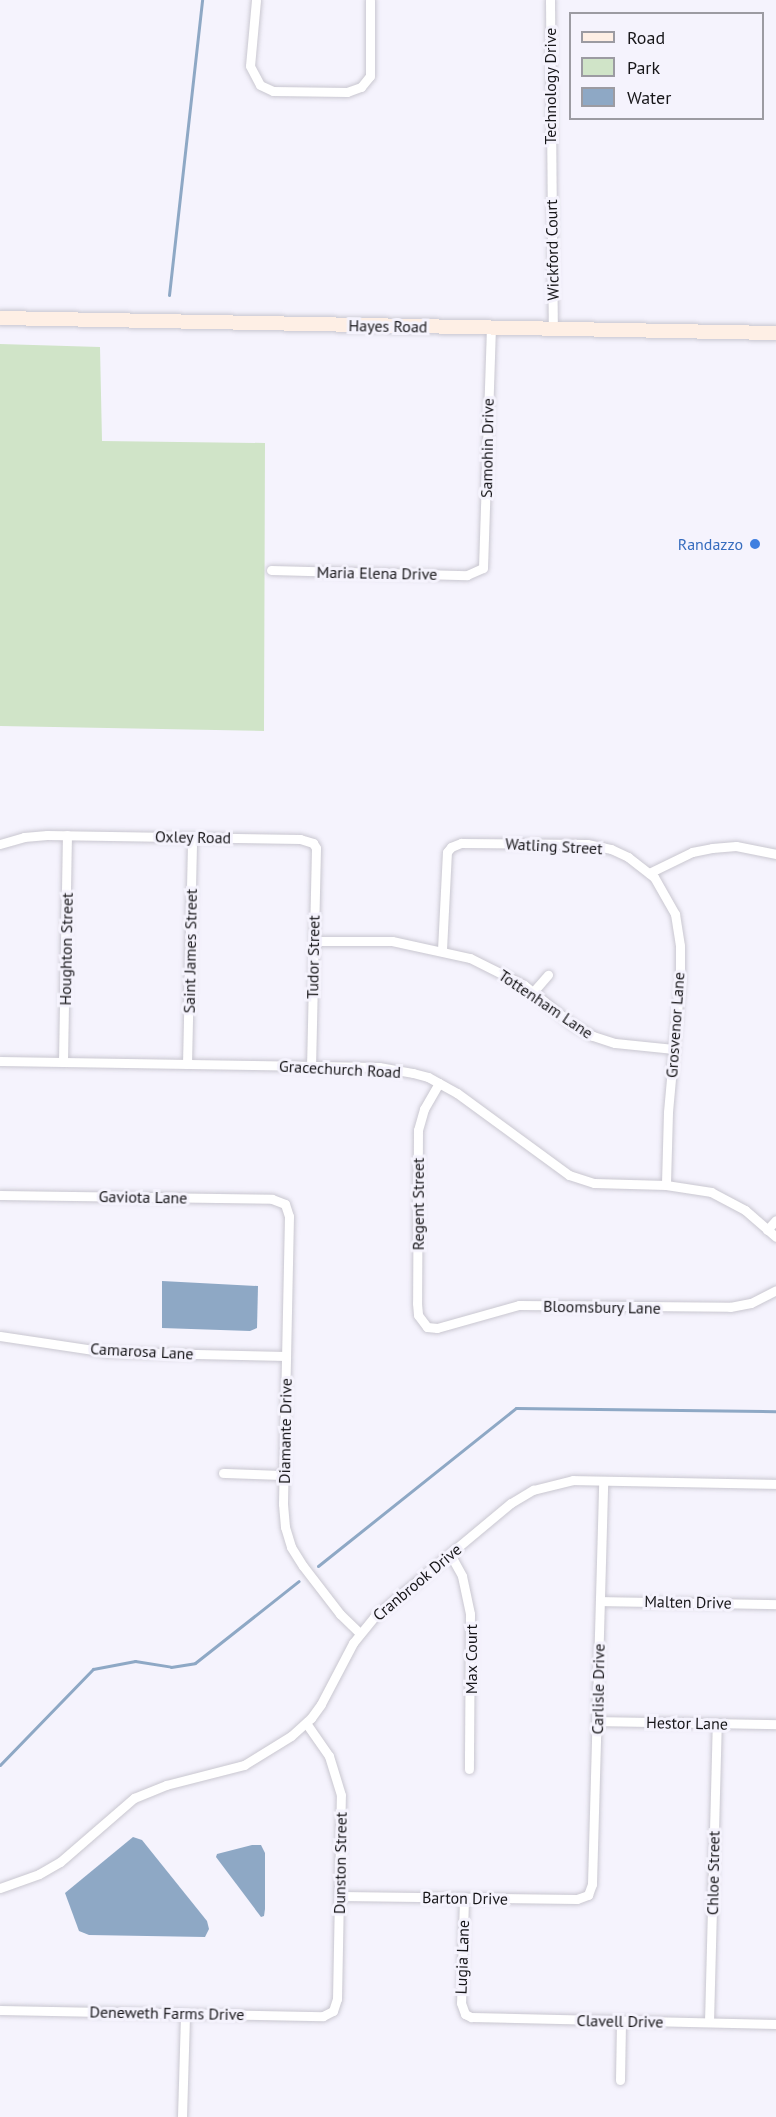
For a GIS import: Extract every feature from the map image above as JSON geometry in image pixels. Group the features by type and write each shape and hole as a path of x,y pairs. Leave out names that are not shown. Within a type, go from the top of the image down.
{"main road":[{"name":"Hayes Road","path":"0,318 776,333"}],"street":[{"path":"256,0 250,66 260,85 273,90 346,92 362,87 370,76 369,0"},
{"name":"Technology Drive","path":"550,0 550,171"},
{"name":"Wickford Court","path":"550,171 553,328"},
{"name":"Samohin Drive","path":"483,568 491,328"},
{"name":"Maria Elena Drive","path":"271,570 467,575 483,568"},
{"name":"Oxley Road","path":"0,844 24,837 68,835 300,839 313,843 316,849"},
{"name":"Houghton Street","path":"63,1062 68,835"},
{"name":"Saint James Street","path":"187,1064 192,837"},
{"name":"Watling Street","path":"442,950 444,866 447,852 451,847 461,843 588,844 619,853 650,873"},
{"path":"650,873 692,852 712,848 736,846 776,854"},
{"name":"Tudor Street","path":"311,1066 316,849"},
{"name":"Grosvenor Lane","path":"650,873 672,907 679,936 680,980 666,1185"},
{"name":"Tottenham Lane","path":"314,940 392,941 442,950 482,963 533,992 593,1036 615,1043 674,1049"},
{"path":"533,992 548,975"},
{"name":"Gracechurch Road","path":"0,1061 390,1068 428,1077 457,1092 569,1175 594,1183 666,1185 711,1192 745,1210 776,1237"},
{"name":"Regent Street","path":"427,1327 418,1315 417,1303 418,1131 424,1109 439,1083"},
{"name":"Gaviota Lane","path":"0,1195 272,1199 285,1204"},
{"name":"Diamante Drive","path":"285,1204 289,1216 284,1516 291,1546 303,1566 334,1606 360,1633"},
{"path":"767,1230 776,1220"},
{"name":"Bloomsbury Lane","path":"427,1327 437,1328 519,1305 730,1307 751,1303 776,1290"},
{"name":"Camarosa Lane","path":"0,1336 107,1352 286,1356"},
{"path":"223,1473 284,1475"},
{"name":"Cranbrook Drive","path":"0,1888 39,1874 60,1862 134,1798 155,1788 244,1765 272,1750 306,1723 321,1704 360,1633 392,1600 511,1503 533,1490 563,1481 776,1484"},
{"name":"Carlisle Drive","path":"588,1896 592,1884 603,1481"},
{"name":"Max Court","path":"450,1554 462,1576 470,1614 469,1769"},
{"name":"Malten Drive","path":"600,1601 776,1604"},
{"name":"Hestor Lane","path":"597,1720 776,1724"},
{"name":"Dunston Street","path":"306,1723 328,1756 339,1785 342,1811 337,1999 333,2011"},
{"name":"Chloe Street","path":"710,2022 717,1723"},
{"name":"Barton Drive","path":"340,1896 577,1899 588,1896"},
{"name":"Lugia Lane","path":"464,1898 461,2003 465,2014"},
{"name":"Deneweth Farms Drive","path":"0,2010 323,2016 333,2011"},
{"path":"182,2117 185,2014"},
{"name":"Clavell Drive","path":"465,2014 477,2018 776,2024"},
{"path":"620,2080 621,2021"}],"green space":[{"path":"0,344 100,347 102,441 265,443 264,731 0,726"}],"water":[{"path":"162,1281 258,1286 257,1328 250,1331 162,1328"},
{"path":"133,1837 142,1840 207,1921 209,1929 205,1937 89,1935 79,1931 65,1893"},
{"path":"252,1845 261,1845 265,1853 265,1909 264,1916 261,1917 216,1857 217,1854"}],"waterway":[{"path":"169,295 202,0"},
{"path":"318,1566 516,1408 776,1411"},
{"path":"0,1765 93,1669 135,1661 171,1667 195,1663 299,1581"}],"place":[{"name":"Randazzo","path":"755,544"}]}
